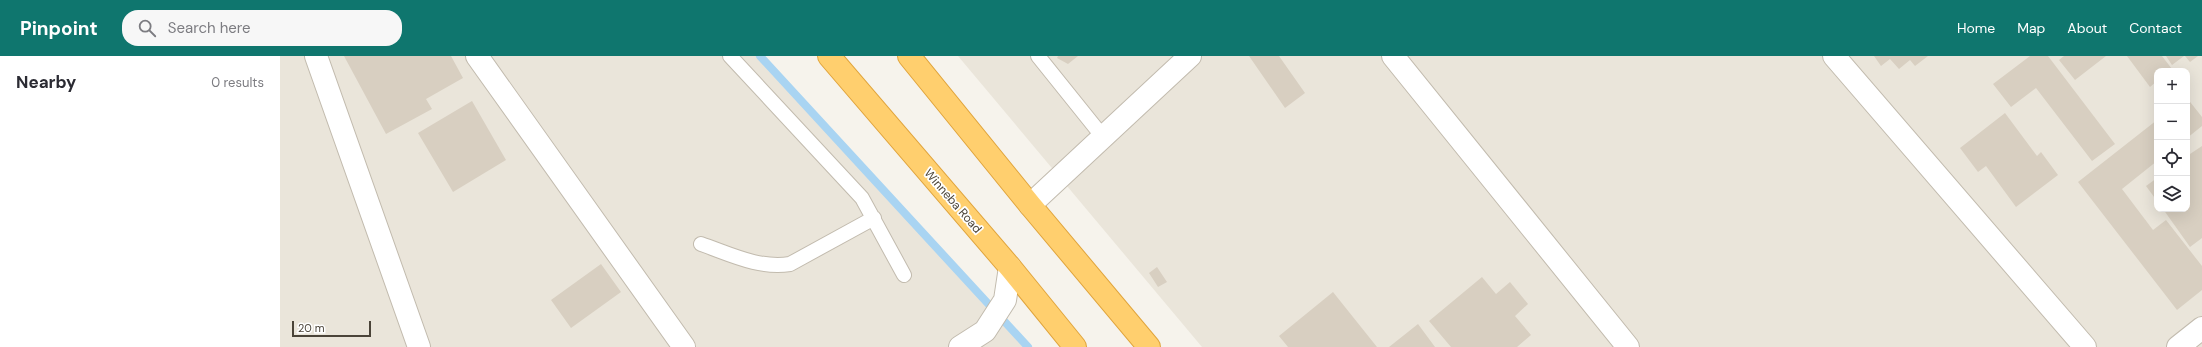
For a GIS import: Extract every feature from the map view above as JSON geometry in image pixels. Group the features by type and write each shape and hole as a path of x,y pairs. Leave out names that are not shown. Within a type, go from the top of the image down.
{"highway":[{"name":"Winneba Road","path":"829,56 1010,267 1075,347"},
{"path":"909,56 1030,205 1149,347"}],"street":[{"path":"316,56 419,347"},
{"path":"477,56 684,347"},
{"path":"1030,205 1190,56"},
{"path":"1393,56 1628,347"},
{"path":"1834,56 2085,347"},
{"path":"960,347 985,331 1005,300 1010,267"},
{"path":"2178,347 2202,328"}],"lane":[{"path":"730,56 851,184 862,198 874,218 904,275"},
{"path":"1038,56 1103,137"},
{"path":"701,244 761,264 776,267 790,264 874,218"}],"shaded area":[{"path":"280,56 764,56 1026,347 280,347"},
{"path":"958,56 2202,56 2202,347 1202,347"}],"building":[{"path":"344,56 451,56 463,78 426,99 432,109 386,134"},
{"path":"1058,56 1078,56 1068,64 1057,58"},
{"path":"1249,56 1279,56 1305,93 1285,108"},
{"path":"1874,56 1928,56 1915,66 1910,60 1899,69 1890,59 1881,66"},
{"path":"2030,56 2048,56 2115,144 2092,161 2036,88 2011,107 1993,84"},
{"path":"2064,56 2106,56 2075,80 2059,60"},
{"path":"2127,56 2162,56 2171,68 2154,68 2154,84 2150,87"},
{"path":"2166,56 2184,56 2172,65"},
{"path":"2185,56 2198,56 2190,62"},
{"path":"472,101 506,160 453,192 418,133"},
{"path":"2190,102 2202,117 2202,126 2190,136"},
{"path":"2005,113 2037,156 2041,152 2058,175 2016,207 1986,166 1978,172 1960,148"},
{"path":"2154,122 2154,163 2122,189 2153,230 2166,220 2202,266 2202,290 2177,310 2078,182"},
{"path":"2202,146 2202,238 2190,247 2165,212 2190,212 2190,154"},
{"path":"2154,180 2154,197 2146,186"},
{"path":"601,264 621,292 571,328 551,300"},
{"path":"1157,267 1167,282 1158,287 1149,273"},
{"path":"1482,277 1496,294 1510,282 1528,304 1515,316 1531,335 1517,347 1451,347 1429,321"},
{"path":"1333,292 1377,347 1288,347 1279,336"},
{"path":"1418,324 1435,347 1389,347"}],"waterway":[{"path":"760,56 1028,347"}]}
